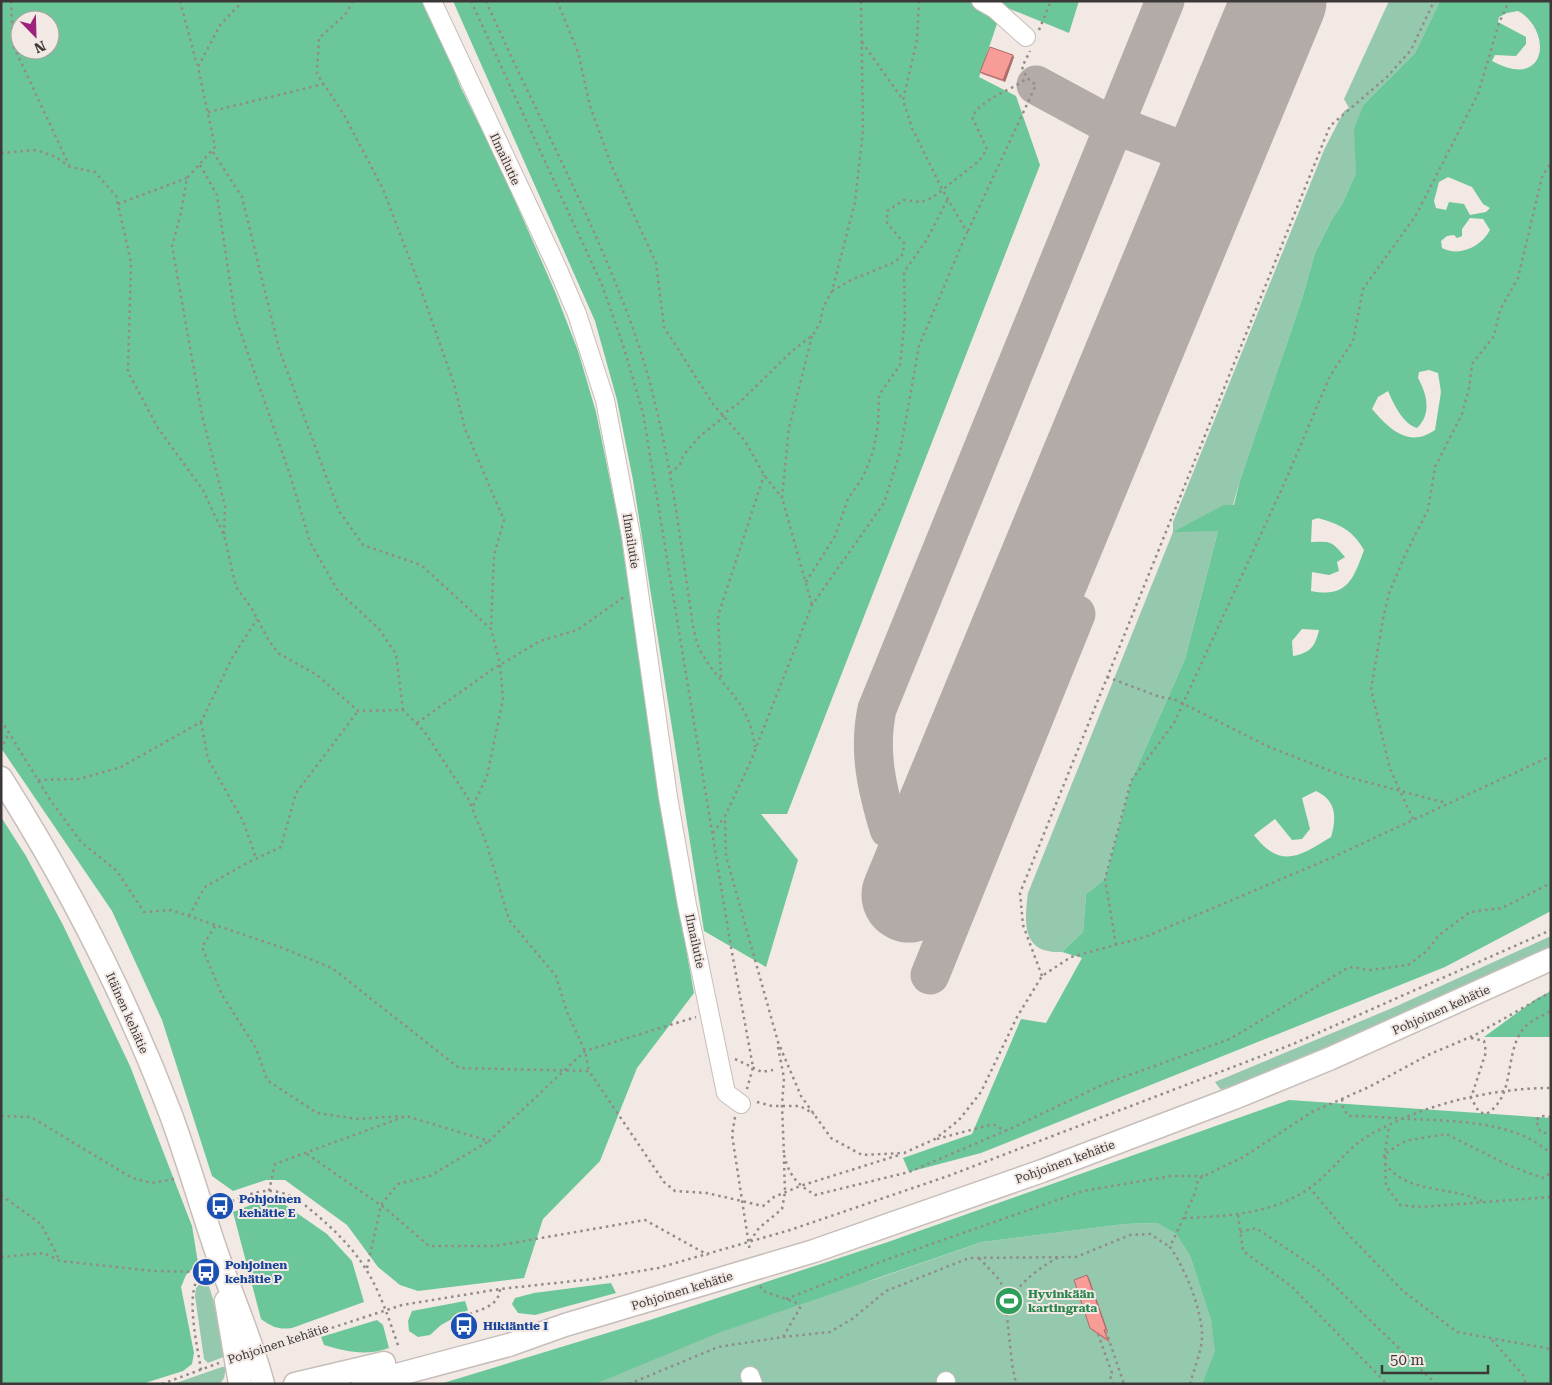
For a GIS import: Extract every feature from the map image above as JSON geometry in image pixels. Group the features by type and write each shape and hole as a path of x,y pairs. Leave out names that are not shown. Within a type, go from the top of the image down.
{"main road":[{"name":"Itäinen kehätie","path":"1,778 54,866 102,956 150,1063 193,1176 204,1211 213,1267 244,1355 263,1384"},
{"name":"Pohjoinen kehätie","path":"363,1384 509,1346 565,1324 814,1251 1042,1171 1234,1098 1425,1017 1551,959"},
{"name":"Pohjoinen kehätie","path":"295,1384 506,1334 565,1324"},
{"name":"Itäinen kehätie","path":"240,1384 244,1355"}],"street":[{"name":"Ilmailutie","path":"432,1 556,265 577,314 596,369 613,438 639,592 668,796 687,906 711,1013 726,1093 747,1101"},
{"path":"981,1 1032,34"}],"path":[{"path":"11,1 13,45 70,167"},
{"path":"118,204 187,178 213,152 215,147 198,67 180,1"},
{"path":"198,67 220,25 243,1"},
{"path":"353,1 346,15 319,38 318,74 343,113 382,189 418,281 454,384 464,429 504,520 494,556 491,629 500,664 503,699 487,776 472,808"},
{"path":"486,1 606,260 633,327 655,402 670,473 693,626 700,651 747,712 756,749"},
{"path":"557,1 578,52 590,106 612,167 656,263 664,328 713,404 744,441 764,475 782,498"},
{"path":"670,473 680,465 683,456 700,436 739,403 792,351 812,335 820,323 826,300 832,291 855,202 863,132 861,1"},
{"path":"902,100 917,40 919,1"},
{"path":"712,834 725,816 756,749 812,604 884,503 900,452 919,346 967,232 1036,85 1028,78 1022,68 1031,47 1032,34 1051,1"},
{"path":"1042,976 1022,925 1020,893 1330,126 1386,77 1411,50 1434,1"},
{"path":"1116,945 1105,879 1131,782 1174,723 1284,484 1330,376 1353,342 1363,289 1416,215 1478,94 1499,23 1509,1"},
{"path":"862,41 902,100 912,128 942,189 967,232"},
{"path":"832,291 851,280 895,262 903,254 904,243 887,223 887,211 904,200 921,202 932,198 980,160 987,149 972,117 978,106 1028,78"},
{"path":"208,112 324,84"},
{"path":"1,153 36,150 56,158 70,167 95,172 116,196 131,262 128,372 158,428 203,490 224,535 236,587 278,653 317,675 358,710 403,710"},
{"path":"213,152 242,197 279,349 339,511 363,545 421,565 491,629"},
{"path":"1413,819 1402,792 1390,770 1371,689 1383,619 1389,593 1405,555 1428,510 1435,467 1462,414 1469,389 1472,364 1494,336 1500,310 1518,278 1542,177 1551,162"},
{"path":"200,165 217,195 235,316 290,476 310,542 338,591 379,629 396,654 403,710 424,731 472,808 488,844 509,920 556,976 567,1012 585,1051 589,1071 664,1182 675,1191 707,1193 763,1206 774,1197 800,1186 904,1153 935,1139 992,1124 1006,1131"},
{"path":"187,178 181,213 172,246 202,415 225,506 224,535"},
{"path":"806,582 835,536 848,499 863,477 873,452 878,426 878,395 900,365 905,318 904,272 926,241 948,199"},
{"path":"812,335 789,428 782,498 812,604"},
{"path":"721,678 718,616 764,475"},
{"path":"417,723 500,664 540,641 576,630 630,593 639,592"},
{"path":"38,780 79,778 121,767 201,722 232,658 257,619"},
{"path":"1107,677 1183,703 1270,747 1344,776 1447,804"},
{"path":"189,916 205,887 256,858 281,847 296,793 358,710"},
{"path":"1,720 38,780 81,842 117,871 144,912 171,910 280,947 332,968 459,1068 589,1071"},
{"path":"201,722 208,759 242,821 256,858"},
{"path":"1,750 9,732"},
{"path":"935,1139 959,1120 981,1092 1017,1017 1042,976 1071,958 1145,937 1322,862 1551,756"},
{"path":"725,816 726,856 778,1042 784,1078 782,1105 785,1192 782,1209 759,1228 749,1242"},
{"path":"784,1154 789,1173 800,1186 815,1195 909,1172 1006,1131 1104,1084 1230,1039 1350,966 1371,970 1408,965 1427,951 1439,935 1470,912 1502,908 1551,883"},
{"path":"215,926 202,947 222,995 256,1048 267,1080 317,1113 358,1118 406,1116 489,1141"},
{"name":"Pohjoinen kehätie","path":"162,1384 386,1308 500,1288 658,1268 749,1242 948,1176 1220,1072 1370,1011 1551,930"},
{"path":"1170,1247 1184,1218 1198,1179 1245,1156 1312,1112 1470,1037 1551,992"},
{"path":"1470,1037 1484,1041 1486,1052 1471,1098 1479,1112 1486,1114 1496,1108 1506,1091 1515,1048 1524,1028 1532,1020 1551,1011"},
{"path":"367,1268 381,1205 398,1184 430,1176 489,1141 585,1051 711,1013"},
{"path":"778,1042 801,1096 831,1138 862,1155 904,1153"},
{"path":"719,1057 727,1056 762,1072 773,1070"},
{"path":"1184,1218 1265,1210 1288,1201 1322,1177 1347,1150 1370,1135 1436,1106 1523,1088 1551,1088"},
{"path":"1342,1099 1343,1107 1348,1116 1475,1122 1511,1132 1545,1148 1551,1154"},
{"path":"747,1101 760,1104 800,1106 814,1114"},
{"path":"1,1116 30,1117 132,1178 152,1183 193,1176"},
{"path":"269,1191 275,1164 307,1154 406,1116"},
{"path":"1551,1117 1541,1116 1536,1120 1540,1131 1551,1135"},
{"path":"1389,1127 1384,1151 1386,1186 1400,1206 1420,1207 1551,1197"},
{"path":"1482,1201 1404,1180 1390,1171 1385,1162 1386,1153 1401,1143 1446,1134 1542,1178 1551,1173"},
{"path":"732,1135 753,1270 763,1291 795,1302 800,1308 783,1337"},
{"path":"307,1154 381,1205 429,1246 495,1246 645,1220 708,1255"},
{"path":"785,1300 880,1262 1083,1190 1171,1176 1204,1176"},
{"path":"1308,1187 1347,1233 1403,1291 1457,1332 1551,1350"},
{"path":"204,1211 254,1194 269,1191 288,1195 311,1210 346,1241 367,1268 386,1308 399,1348"},
{"path":"1,1195 41,1224 60,1261"},
{"path":"1238,1214 1243,1251 1291,1286 1387,1384"},
{"path":"1240,1232 1256,1228 1317,1270 1436,1384"},
{"path":"629,1384 718,1347 830,1332 852,1319 886,1290 969,1258 1076,1257 1130,1235 1150,1234 1170,1247 1179,1259 1200,1324 1200,1349 1190,1384"},
{"path":"1,1257 44,1253 60,1261 154,1270 213,1267"},
{"path":"1007,1304 1020,1284 1033,1272 1061,1256"},
{"path":"979,1258 998,1276 1004,1288 1016,1384"},
{"path":"201,1370 192,1290 199,1276 213,1267"},
{"path":"457,1328 463,1318 495,1303 500,1296 500,1288"},
{"path":"1106,1331 1124,1384"},
{"path":"1098,1334 1112,1373 1110,1376 1113,1384"},
{"path":"1491,1338 1523,1375 1526,1384"},
{"path":"1112,1373 1120,1370"}],"green space":[{"path":"1,1 426,1 461,88 498,162 556,294 578,351 596,412 620,529 659,797 694,993 637,1068 600,1161 543,1219 524,1278 418,1291 400,1285 378,1267 347,1225 285,1180 266,1180 233,1191 212,1176 162,1020 112,911 1,748"},
{"path":"453,1 1079,1 1069,33 1003,6 979,77 1016,96 1040,165 787,814 761,814 798,860 766,967 704,931 633,480 617,400 595,321"},
{"path":"1389,1 1440,1 1415,53 1364,104 1356,173 1342,204 1332,219 1315,253 1301,302 1233,505 1175,531 1218,531 1185,659 1131,781 1105,879 1086,894 1083,932 1062,952 1039,948 1028,935 1026,926 1028,893 1173,532 1173,522 1324,150 1344,111 1349,108 1344,99"},
{"path":"1440,1 1551,1 1551,911 1445,967 981,1153 909,1172 903,1158 972,1134 1021,1019 1046,1023 1082,958 1062,952 1083,932 1086,894 1105,879 1131,781 1185,659 1218,531 1173,532 1224,505 1234,505 1240,480 1301,302 1315,253 1332,219 1342,204 1356,173 1354,129 1364,104 1415,53","holes":["1518,11 1529,20 1536,31 1540,43 1539,54 1534,64 1525,69 1511,68 1492,61 1495,55 1516,56 1526,44 1526,37 1498,22 1499,17","1448,177 1472,187 1483,204 1490,208 1486,212 1470,215 1464,204 1449,202 1446,210 1436,208 1434,201 1439,182","1470,218 1483,219 1490,230 1481,241 1469,249 1449,251 1442,248 1441,241 1447,236 1454,235 1457,238 1462,236 1462,229","1429,370 1438,373 1441,392 1435,430 1426,435 1408,437 1393,430 1372,409 1378,397 1388,391 1403,418 1417,428 1425,417 1426,410 1426,397 1418,378 1419,372","1318,518 1345,529 1360,543 1364,550 1360,561 1352,578 1341,589 1333,592 1311,591 1312,572 1329,575 1339,571 1337,562 1345,557 1331,543 1311,542 1312,520","1302,629 1319,630 1316,641 1311,648 1304,653 1293,656 1292,641","1316,791 1328,799 1333,810 1334,823 1331,837 1300,854 1282,856 1273,853 1254,835 1275,819 1292,840 1302,839 1310,829 1302,798"]},
{"path":"1,817 26,856 63,925 130,1066 192,1226 198,1263 186,1275 181,1287 194,1353 192,1364 183,1371 142,1384 1,1384"},
{"path":"1551,936 1551,947 1353,1036 1225,1089 1220,1089 1215,1082 1397,1006"},
{"path":"1551,991 1551,1037 1484,1037 1536,999"},
{"path":"1289,1100 1551,1118 1551,1384 1202,1384 1215,1351 1211,1320 1190,1256 1176,1234 1157,1223 1125,1224 982,1242 718,1333 595,1384 440,1384 653,1319 888,1242"},
{"path":"264,1200 284,1204 327,1234 352,1261 364,1302 292,1328 283,1329 276,1327 261,1319 233,1212"},
{"name":"Hyvinkään kartingrata","path":"1157,1223 1176,1234 1190,1256 1211,1320 1216,1351 1202,1384 500,1384 876,1279 982,1242 1125,1224"},
{"path":"206,1277 222,1327 226,1356 208,1363 204,1359 195,1296 196,1288"},
{"path":"611,1283 616,1293 535,1315 518,1313 512,1304 515,1298 534,1293"},
{"path":"465,1301 468,1310 441,1325 430,1335 418,1337 409,1331 408,1321 412,1311"},
{"path":"377,1320 383,1325 389,1348 373,1352 357,1352 324,1345 321,1337"},
{"path":"226,1367 224,1378 220,1384 173,1384"}],"building":[{"path":"990,47 1013,55 1003,80 980,72"},
{"path":"1087,1275 1108,1340 1090,1328 1074,1280"}],"taxiway":[{"path":"928,848 889,829 875,770 873,740 877,709 1165,1"},
{"path":"1036,85 1099,119 1213,162"},
{"path":"930,975 1076,614"}],"runway":[{"path":"909,895 1279,1"}],"place":[{"name":"Pohjoinen kehätie E","path":"220,1206"},
{"name":"Pohjoinen kehätie P","path":"206,1272"},
{"name":"Hyvinkään kartingrata","path":"1009,1301"},
{"name":"Hikiäntie I","path":"464,1326"}]}
